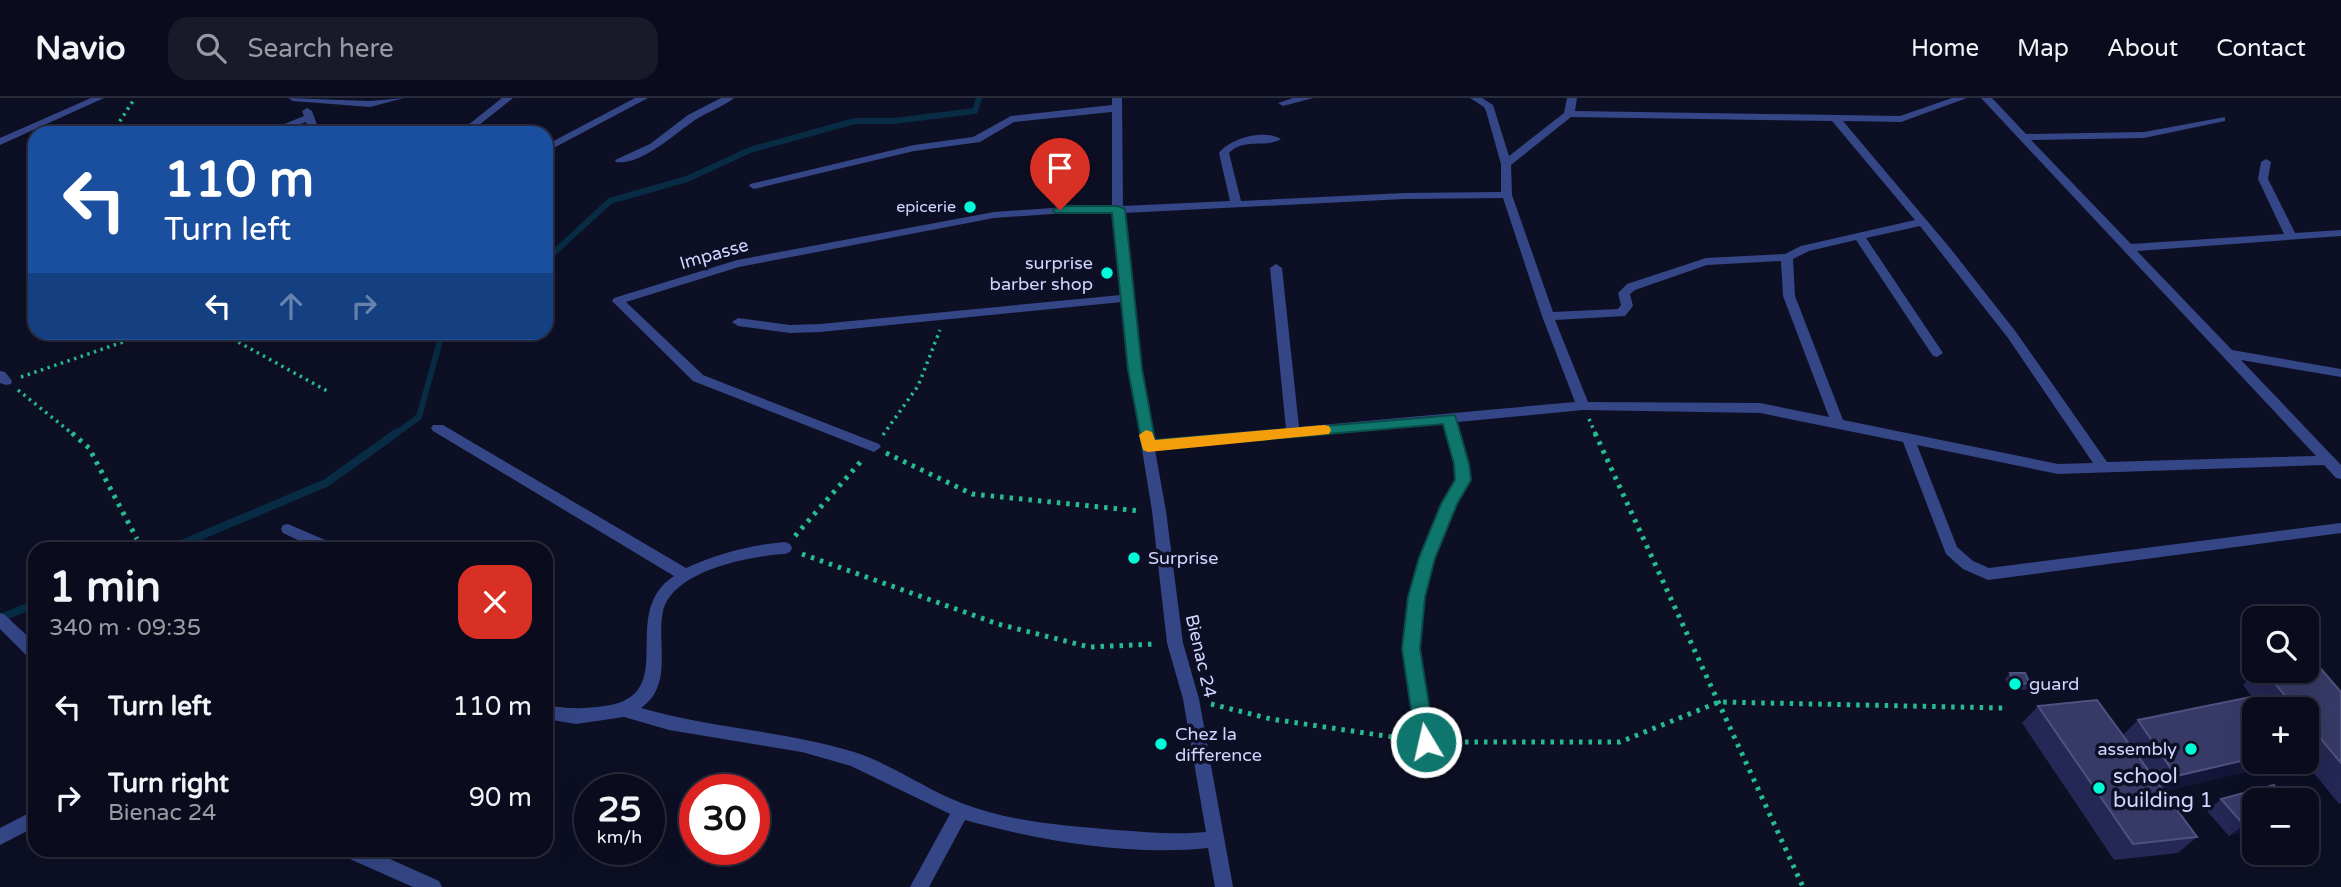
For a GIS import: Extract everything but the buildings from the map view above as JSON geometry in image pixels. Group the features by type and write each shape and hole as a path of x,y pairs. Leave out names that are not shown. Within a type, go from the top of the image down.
{"street":[{"path":"36,126 99,98"},
{"path":"298,99 371,101 399,98"},
{"path":"472,126 508,98"},
{"path":"553,145 643,98"},
{"path":"620,160 654,146 692,117 729,98"},
{"path":"1283,103 1308,98"},
{"path":"1475,98 1488,105 1491,111 1506,164 1507,195 1548,316 1583,406"},
{"path":"1569,114 1572,98"},
{"path":"1506,164 1569,114 1900,119 1962,98"},
{"path":"1986,98 2341,474"},
{"path":"298,99 312,126"},
{"path":"754,186 914,149 976,140 1011,119 1117,103"},
{"name":"Bienac 24","path":"1117,103 1118,209 1135,369 1159,512 1175,643 1191,699 1224,887"},
{"path":"287,126 309,118"},
{"path":"1835,118 1923,222 2012,335 2104,468"},
{"path":"2023,137 2144,135 2221,119"},
{"path":"0,142 28,130"},
{"path":"1236,204 1224,153 1228,146 1238,141 1276,138"},
{"path":"2266,162 2263,179 2291,236"},
{"path":"1118,209 1404,196 1507,195"},
{"name":"Impasse","path":"874,447 698,378 618,301 737,264 954,222 994,215 1118,209"},
{"path":"1548,316 1621,313 1627,306 1624,293 1631,287 1706,262 1787,257 1805,248 1923,222"},
{"path":"2128,248 2341,233"},
{"path":"1858,236 1937,353"},
{"path":"1787,257 1789,296 1838,424"},
{"path":"1276,268 1293,433"},
{"path":"737,322 790,329 1128,299"},
{"path":"2228,354 2341,373"},
{"path":"1148,446 1583,406 1760,408 2058,470 2328,460"},
{"path":"1426,742 1411,649 1416,597 1427,558 1449,504 1463,480 1462,464 1450,418"},
{"path":"438,428 685,575"},
{"path":"1908,438 1951,550 1968,565 1989,575 2341,528"},
{"path":"288,529 316,542"},
{"path":"624,710 642,698 650,682 655,648 653,627 662,594 685,575 734,555 764,548 785,548"},
{"path":"0,619 28,646"},
{"path":"553,713 576,717 624,710 669,723 802,745 855,760 961,811 1020,827 1177,844 1216,839"},
{"path":"919,887 961,811"},
{"path":"0,837 28,822"},
{"path":"365,857 433,887"}],"path":[{"path":"117,126 135,98"},
{"path":"946,314 918,386 874,447 785,548 998,624 1089,647 1175,643"},
{"path":"3,378 126,340"},
{"path":"235,340 329,392"},
{"path":"3,378 50,413 89,448 137,539"},
{"path":"1583,406 1803,887"},
{"path":"874,447 972,494 1126,511 1159,512"},
{"path":"1191,699 1271,719 1426,742 1620,742 1719,702 2004,708"}],"waterway":[{"path":"553,254 610,201 687,179 750,150 855,121 894,121 975,111 979,98"},
{"path":"394,435 419,417 440,340"},
{"path":"186,542 326,483 396,433"},
{"path":"0,618 28,607"}],"slow traffic":[{"path":"1146,435 1148,446 1324,430"}],"place":[{"name":"epicerie","path":"970,207"},
{"name":"surprise barber shop","path":"1107,273"},
{"name":"Surprise","path":"1134,558"},
{"name":"guard","path":"2015,684"},
{"name":"Chez la difference","path":"1161,744"},
{"name":"assembly","path":"2191,749"},
{"name":"school building 1","path":"2099,788"}],"route":[{"path":"1060,210 1118,209 1135,369 1148,446 1450,418 1462,464 1463,480 1449,504 1427,558 1416,597 1411,649 1426,742"}]}
